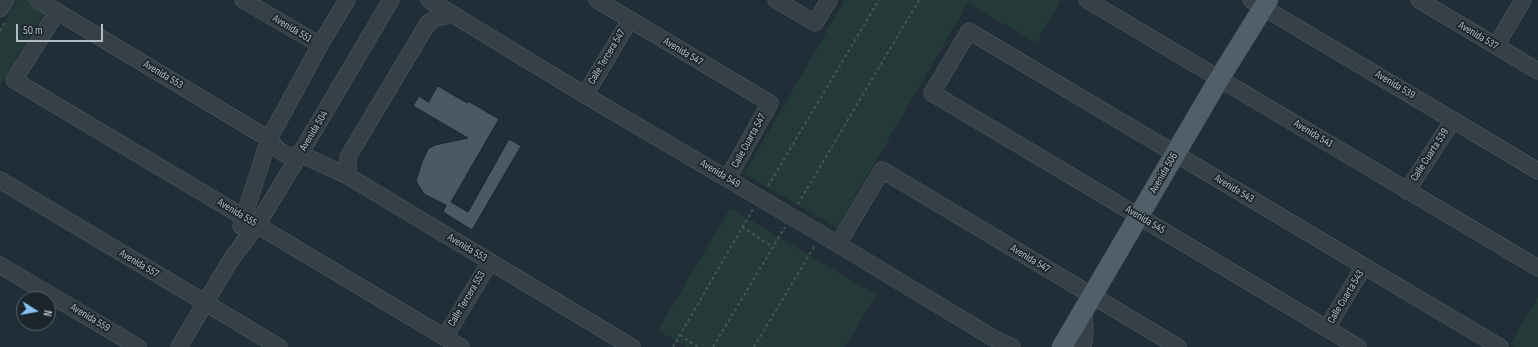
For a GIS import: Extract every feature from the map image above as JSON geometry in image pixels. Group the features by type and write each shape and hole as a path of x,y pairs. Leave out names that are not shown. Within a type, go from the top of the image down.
{"main road":[{"name":"Avenida 506","path":"1062,347 1220,79 1261,2"}],"street":[{"path":"0,9 6,0"},
{"name":"Avenida 553","path":"38,0 269,139 282,154 291,156 300,154 348,176 628,346"},
{"name":"Avenida 551","path":"243,0 320,45"},
{"name":"Avenida 504","path":"250,221 269,139 320,45 347,0"},
{"name":"Avenida 504","path":"179,347 232,258 250,221 300,154 391,0"},
{"name":"Avenida 549","path":"429,0 585,95 838,244 995,343 1012,347"},
{"name":"Avenida 547","path":"596,0 770,103"},
{"path":"776,0 815,23 829,0"},
{"name":"Avenida 541","path":"1087,0 1538,268"},
{"name":"Avenida 537","path":"1419,0 1538,71"},
{"path":"1496,46 1523,0"},
{"name":"Avenida 539","path":"1261,2 1538,171"},
{"name":"Avenida 555","path":"57,12 14,80 461,347"},
{"path":"348,176 348,157 428,23 436,18 453,15"},
{"name":"Calle Tercera 547","path":"585,95 630,20"},
{"name":"Avenida 543","path":"932,93 969,31 1500,347"},
{"name":"Avenida 545","path":"932,93 1358,347"},
{"name":"Calle Cuarta 547","path":"728,178 770,103"},
{"name":"Calle Cuarta 539","path":"1407,190 1453,120"},
{"name":"Avenida 547","path":"838,244 882,170 1088,303 1178,347"},
{"name":"Avenida 557","path":"0,180 279,347"},
{"name":"Calle Tercera 553","path":"445,337 490,262"},
{"name":"Avenida 559","path":"0,265 138,347"},
{"name":"Calle Cuarta 543","path":"1327,328 1364,266"},
{"path":"1082,347 1085,334 1088,303"}],"path":[{"path":"768,186 879,0"},
{"path":"798,204 919,0"},
{"path":"673,347 754,208"},
{"path":"712,347 785,226"},
{"path":"742,227 773,247"},
{"path":"754,347 815,244"},
{"path":"680,335 698,347"}],"green space":[{"path":"18,0 52,0 0,86 0,29"},
{"path":"845,0 1061,0 1036,43 968,3 837,228 744,174"},
{"path":"730,208 876,295 845,347 686,347 658,330"},
{"path":"1538,297 1538,347 1515,347 1510,344"}],"building":[{"path":"438,86 499,119 451,202 468,212 509,139 521,146 472,230 443,212 446,205 424,194 416,181 428,149 435,145 468,138 413,106 419,96 428,102"}]}
